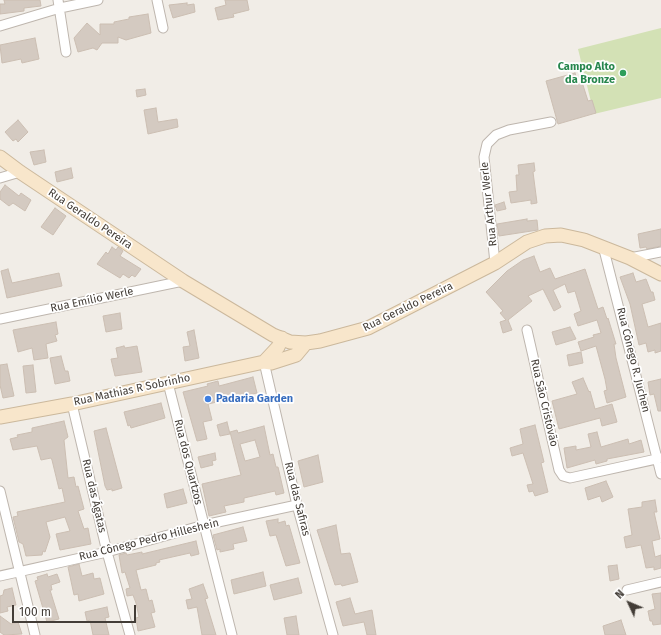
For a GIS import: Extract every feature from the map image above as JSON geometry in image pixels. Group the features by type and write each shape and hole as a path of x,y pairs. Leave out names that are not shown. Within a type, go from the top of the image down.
{"main road":[{"name":"Rua Geraldo Pereira","path":"0,156 20,172 184,281 273,335 290,342 306,343 338,337 368,328 496,263 527,242 545,236 561,235 603,246 661,274"},
{"path":"264,362 278,347 282,338"},
{"name":"Rua Mathias R Sobrinho","path":"0,417 72,404 264,362 271,363 296,355 306,343"}],"street":[{"path":"0,26 59,4 98,0"},
{"path":"157,0 163,28"},
{"path":"59,4 66,52"},
{"name":"Rua Arthur Werle","path":"496,263 484,157 487,144 496,135 509,130 551,122"},
{"path":"0,178 20,172"},
{"name":"Rua Cônego R. Juchen","path":"603,246 659,458 661,474"},
{"path":"630,258 661,252"},
{"name":"Rua Emílio Werle","path":"0,319 184,281"},
{"name":"Rua São Cristóvão","path":"527,330 559,470 563,476 570,478 659,458"},
{"name":"Rua das Safiras","path":"264,362 298,505 333,635"},
{"name":"Rua dos Quartzos","path":"168,383 232,635"},
{"name":"Rua das Ágatas","path":"72,404 107,552 130,635"},
{"path":"0,491 18,571 35,635"},
{"name":"Rua Cônego Pedro Hilleshein","path":"0,576 107,552 204,525 298,505"},
{"path":"627,590 661,582"}],"green space":[{"name":"Campo Alto da Bronze","path":"661,28 661,98 594,114 578,49"}],"building":[{"path":"4,0 40,0 41,6 24,8 24,11 0,14 0,4 5,4"},
{"path":"225,0 247,0 249,10 233,14 234,17 218,20 215,8 226,5"},
{"path":"187,3 187,5 194,4 195,12 173,18 169,5"},
{"path":"148,14 151,33 126,40 118,37 118,43 102,43 97,50 93,48 78,52 74,38 87,23 100,35 100,24 114,24 114,22 129,19 129,17"},
{"path":"35,38 39,59 22,63 21,59 2,63 0,45"},
{"path":"575,73 578,83 582,82 588,101 592,100 596,113 558,124 546,81"},
{"path":"145,89 146,95 137,97 136,90"},
{"path":"156,108 158,122 177,119 178,127 148,134 144,110"},
{"path":"18,120 28,132 18,142 16,139 13,141 5,132"},
{"path":"44,150 46,162 34,165 30,152"},
{"path":"534,163 535,171 533,172 537,203 531,204 531,200 511,203 509,192 517,191 516,175 519,175 518,165"},
{"path":"71,168 73,178 57,182 55,172"},
{"path":"5,185 19,196 21,193 31,200 25,211 13,203 9,206 0,199 0,192"},
{"path":"504,202 506,209 497,211 495,205"},
{"path":"55,208 66,216 53,235 41,227"},
{"path":"527,219 527,221 537,220 538,230 499,236 497,224"},
{"path":"661,229 661,246 647,249 646,247 640,248 638,234"},
{"path":"112,247 116,250 118,247 123,251 120,256 141,269 135,277 132,275 129,278 123,274 120,278 97,264 106,252 108,254"},
{"path":"534,256 540,272 550,268 555,279 585,269 598,309 603,307 607,319 608,318 616,344 614,344 616,358 626,397 607,403 604,391 607,390 605,379 596,346 581,351 578,342 601,333 597,320 578,326 574,314 581,311 575,291 568,293 565,284 553,290 561,307 554,311 543,289 528,296 532,301 508,320 512,330 503,333 500,322 506,320 500,313 503,311 486,292 507,271 523,260"},
{"path":"8,269 12,283 59,273 62,286 7,298 1,271"},
{"path":"633,273 636,282 646,279 651,292 653,292 655,300 642,304 648,327 661,323 661,351 655,353 655,350 648,352 646,343 639,345 630,304 620,277"},
{"path":"120,313 122,329 106,332 103,316"},
{"path":"56,322 58,334 55,335 57,341 46,344 48,358 34,360 32,348 18,352 13,330"},
{"path":"570,327 576,339 556,345 552,332"},
{"path":"194,330 199,358 185,361 183,347 190,346 187,332"},
{"path":"124,346 125,348 137,346 142,372 115,376 111,359 118,358 116,348"},
{"path":"581,352 583,363 569,366 567,355"},
{"path":"61,356 65,371 68,371 70,381 55,384 50,358"},
{"path":"7,364 14,396 3,398 0,385 0,365"},
{"path":"33,365 36,392 26,393 23,366"},
{"name":"Padaria Garden","path":"253,377 257,393 208,404 212,420 203,422 207,439 197,441 183,392 208,386 207,384 218,381 219,386"},
{"path":"583,378 589,392 590,391 595,409 612,404 617,422 602,426 600,418 559,429 552,401 577,394 572,382"},
{"path":"661,379 661,411 658,411 654,394 650,395 648,382"},
{"path":"161,403 165,418 131,428 130,425 128,426 124,412"},
{"path":"64,421 68,437 64,440 68,478 74,477 76,487 78,486 84,509 78,511 84,529 88,528 91,544 60,550 56,534 70,531 65,517 46,522 50,537 45,552 43,551 42,555 26,556 23,544 19,542 13,517 18,516 17,512 65,502 62,488 59,489 51,458 41,460 37,446 13,450 10,439 18,437 17,435 32,432 32,428"},
{"path":"227,422 230,434 220,436 217,425"},
{"path":"535,425 544,462 541,463 548,492 535,496 533,491 529,492 527,485 533,484 523,453 512,456 510,448 523,444 520,429"},
{"path":"264,426 270,455 273,454 276,467 278,467 284,493 276,495 275,491 244,498 244,502 224,506 226,512 209,516 202,484 241,475 230,432 237,430 238,433","holes":["255,440 260,457 245,461 240,444"]},
{"path":"106,428 122,488 112,491 112,489 107,490 105,486 94,431"},
{"path":"597,432 601,447 628,439 629,444 641,440 644,452 607,459 607,461 596,464 595,460 567,468 564,448 576,446 576,450 591,447 588,434"},
{"path":"215,453 216,460 212,461 213,465 201,468 198,457"},
{"path":"318,455 323,482 304,487 298,461"},
{"path":"606,481 613,497 602,502 600,496 588,500 585,488"},
{"path":"183,489 187,503 167,508 164,494"},
{"path":"655,500 657,512 654,512 660,539 652,541 655,557 661,555 661,568 654,570 654,567 646,568 641,545 626,548 624,537 632,535 628,509 642,507 642,502"},
{"path":"278,519 278,523 285,521 286,526 289,525 300,563 286,566 276,535 270,536 266,521"},
{"path":"336,525 341,554 350,553 358,582 342,586 341,584 335,585 317,530"},
{"path":"243,527 247,541 233,544 234,549 220,552 220,549 217,550 213,535"},
{"path":"196,541 199,554 191,556 190,553 159,560 160,562 156,563 156,565 136,570 141,590 146,589 149,601 152,600 155,612 151,613 155,627 138,631 136,618 139,617 136,603 133,595 127,596 126,589 130,588 125,572 122,573 119,555 142,552 142,554"},
{"path":"79,564 82,576 93,573 94,579 100,578 104,594 79,601 78,594 74,595 68,567"},
{"path":"617,565 619,579 610,581 608,566"},
{"path":"263,572 266,586 234,594 231,580"},
{"path":"47,574 48,577 57,574 60,582 51,585 52,590 50,590 59,619 47,622 35,581 38,580 37,577"},
{"path":"298,578 302,593 274,600 270,585"},
{"path":"203,584 208,598 205,599 216,635 202,635 197,607 188,609 186,600 192,599 189,589"},
{"path":"12,588 16,605 7,607 8,611 0,613 0,596 3,595 4,590"},
{"path":"661,593 661,624 653,625 652,621 650,621 648,611 655,609 652,594"},
{"path":"350,598 355,614 372,610 376,635 367,635 364,622 343,626 336,602"},
{"path":"107,607 109,617 105,618 109,635 93,635 90,620 87,621 85,612"},
{"path":"0,616 11,624 18,622 22,634 4,635 0,632"},
{"path":"296,616 299,635 287,635 284,618"},
{"path":"621,620 626,635 605,635 603,626"}],"place":[{"name":"Campo Alto da Bronze","path":"623,73"},
{"name":"Padaria Garden","path":"208,399"}]}
